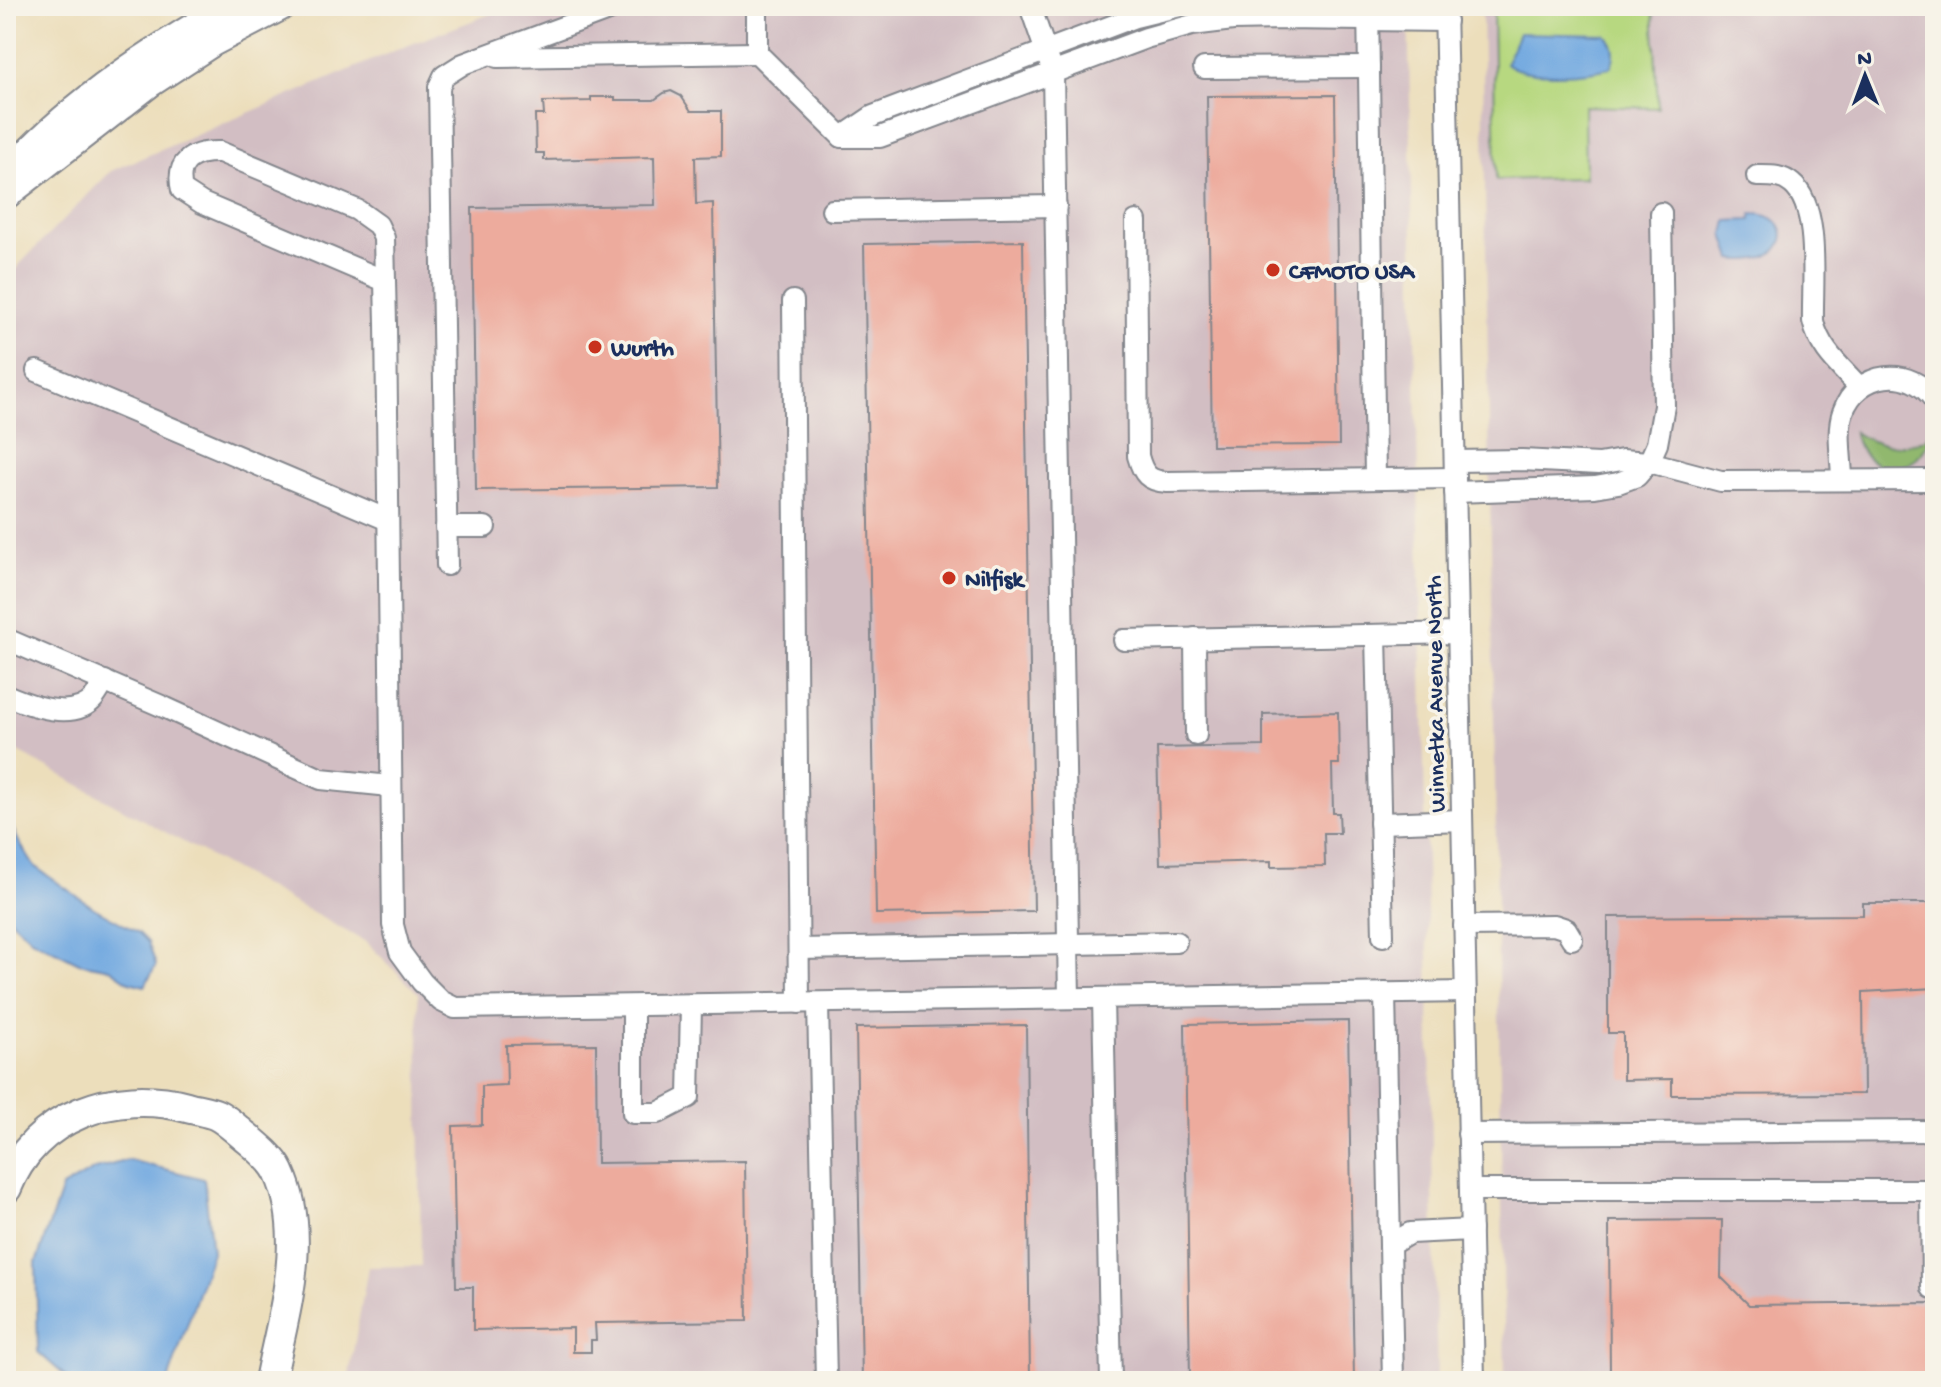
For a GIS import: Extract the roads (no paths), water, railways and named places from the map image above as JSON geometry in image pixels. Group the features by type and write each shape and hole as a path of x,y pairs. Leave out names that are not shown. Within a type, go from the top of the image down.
{"highway":[{"path":"6,179 39,143 87,100 165,44 232,6"},
{"path":"6,193 149,82 212,41 279,6"},
{"path":"6,1188 13,1171 39,1138 72,1115 114,1102 162,1101 218,1115 257,1146 278,1168 289,1198 294,1236 270,1381"}],"street":[{"path":"447,565 439,87 444,76 463,64 619,6"},
{"path":"757,6 757,53 842,137 880,137 1146,38 1192,25 1368,13 1446,14"},
{"path":"1030,6 1053,72 1069,998"},
{"path":"842,137 873,116 1135,17 1180,6"},
{"path":"1368,13 1375,478"},
{"name":"Winnetka Avenue North","path":"1446,14 1474,1381"},
{"path":"480,57 757,53"},
{"path":"1204,68 1369,67"},
{"path":"385,281 202,203 182,190 178,176 184,163 206,151 220,152 357,210 378,225 384,238 385,281 388,520 390,786 393,925 400,952 441,1001 455,1008 691,1006 1466,992"},
{"path":"1757,176 1775,176 1791,182 1805,199 1811,222 1813,321 1816,334 1822,346 1859,387"},
{"path":"832,210 1056,206"},
{"path":"1136,221 1138,456 1142,473 1155,482 1455,477 1538,489 1618,483 1637,476 1649,462 1657,444 1664,406 1661,213"},
{"path":"793,301 799,949 808,1003 826,1381"},
{"path":"37,371 388,520"},
{"path":"1842,480 1841,417 1848,400 1859,387 1875,378 1908,378 1922,386 1935,401"},
{"path":"1455,477 1537,461 1599,464 1622,460 1649,462 1721,481 1935,480"},
{"path":"1537,461 1538,489"},
{"path":"446,527 485,527"},
{"path":"1124,640 1458,633"},
{"path":"1376,635 1383,936"},
{"path":"1195,638 1196,735"},
{"path":"6,639 321,779 390,786"},
{"path":"6,695 37,708 80,707 92,701 105,681"},
{"path":"1380,823 1462,820"},
{"path":"1464,926 1554,925 1566,929 1572,939"},
{"path":"799,949 1176,942"},
{"path":"1385,993 1393,1381"},
{"path":"1103,998 1111,1381"},
{"path":"633,1006 633,1113 658,1113 689,1097 691,1006"},
{"path":"1468,1134 1935,1131"},
{"path":"1470,1190 1933,1190 1932,1288"},
{"path":"1390,1245 1410,1233 1471,1230"}],"water":[{"path":"1519,33 1606,35 1614,50 1614,58 1611,67 1601,70 1557,74 1527,72 1506,63"},
{"path":"1752,214 1767,216 1777,222 1782,230 1782,240 1767,256 1752,260 1732,259 1724,235 1727,221 1751,220"},
{"path":"6,814 34,866 94,908 139,933 148,942 156,965 145,986 129,982 110,969 79,963 31,939 6,915"},
{"path":"129,1160 204,1179 212,1252 168,1381 71,1381 38,1352 36,1263 62,1188 95,1169"}],"place":[{"name":"CFMOTO USA","path":"1273,270"},
{"name":"Wurth","path":"595,347"},
{"name":"Nilfisk","path":"949,578"}]}
